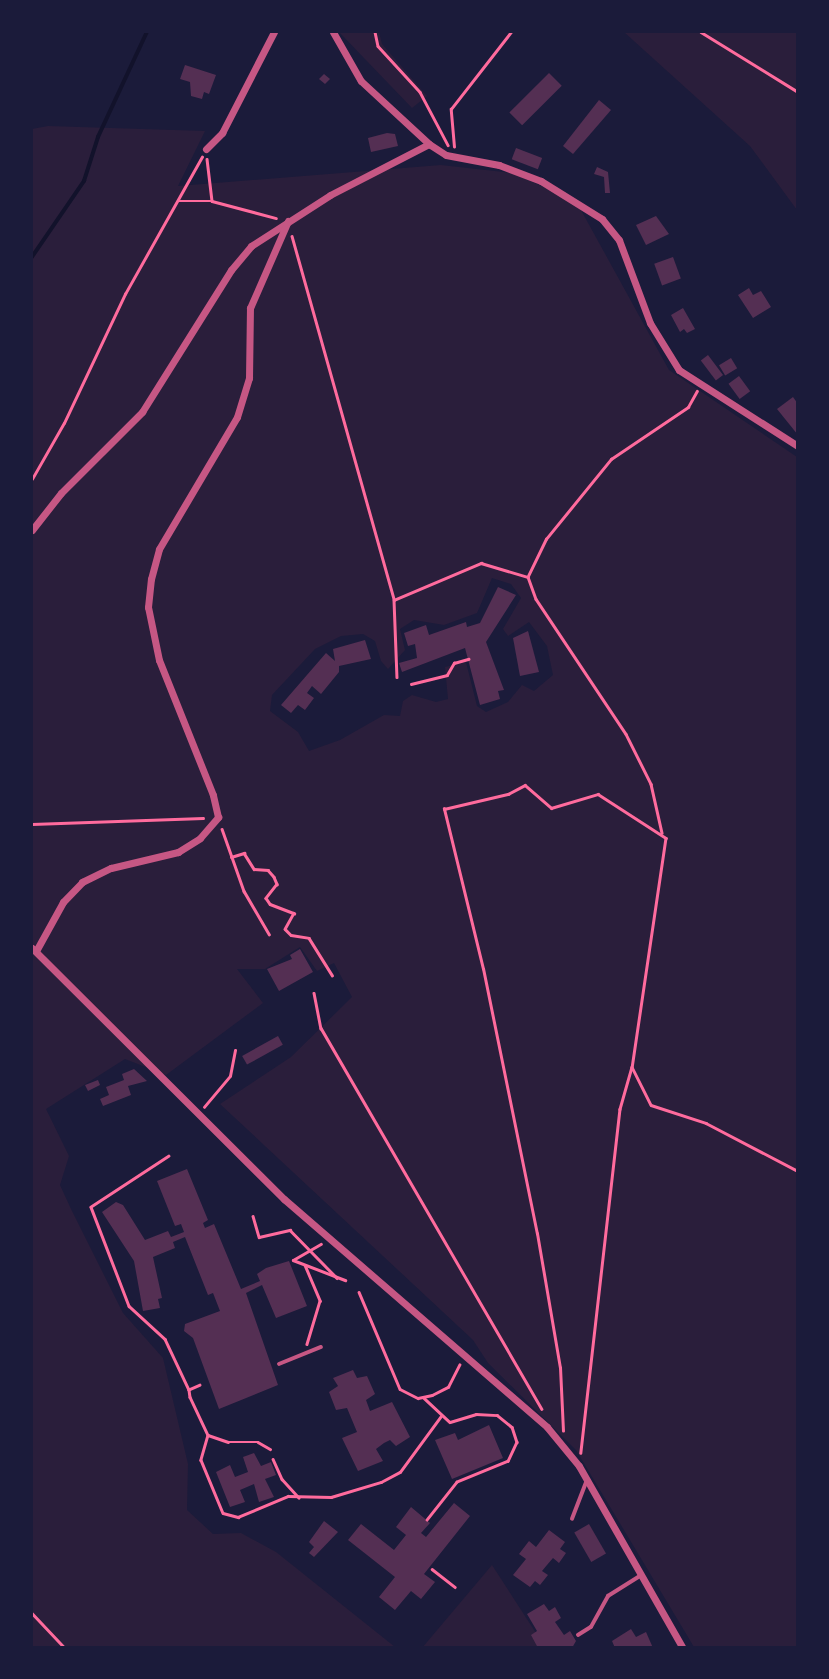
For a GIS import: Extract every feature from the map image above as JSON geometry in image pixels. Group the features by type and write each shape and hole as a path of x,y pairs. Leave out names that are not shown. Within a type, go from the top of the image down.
{"street":[{"path":"206,149 222,132 274,32"},
{"path":"333,32 361,81 429,144 455,158 499,166 541,181 601,219 623,249 663,349 679,370 797,446"},
{"path":"32,530 61,493 142,412 242,256 288,221 429,144"},
{"path":"288,221 250,308 249,378 237,417 159,549 151,579 148,607 159,660 214,795 218,817 200,838 177,852 111,868 82,882 59,908 34,950 198,1115 329,1239 460,1348 563,1444 579,1466 586,1483 683,1647"}],"lane":[{"path":"279,1364 321,1348"},
{"path":"572,1519 586,1483"},
{"path":"578,1635 591,1627 608,1597 641,1575"}],"path":[{"path":"374,32 378,46 420,92 455,158"},
{"path":"455,158 451,109 511,32"},
{"path":"701,32 797,92"},
{"path":"32,478 64,423 125,294 206,149"},
{"path":"206,149 212,201"},
{"path":"179,201 212,201 288,221 394,600 397,677"},
{"path":"662,834 651,784 626,734 536,600 528,577 546,539 611,458 688,407 700,386"},
{"path":"394,600 481,562 528,577"},
{"path":"411,684 447,675 454,663 468,659"},
{"path":"563,1444 560,1368 534,1220 444,808 508,794 525,785 551,808 598,794 666,838 632,1067 620,1110 579,1466"},
{"path":"32,824 218,817"},
{"path":"223,834 244,891 269,934"},
{"path":"231,857 244,853 254,869 268,870 274,877 277,884 266,898 270,904 294,913 285,929 291,936 309,937 332,975"},
{"path":"314,993 321,1028 549,1421"},
{"path":"198,1115 230,1076 235,1050"},
{"path":"632,1067 651,1105 706,1123 797,1171"},
{"path":"169,1156 91,1208 130,1306 165,1339 189,1390 208,1435 201,1460 229,1517 253,1513 288,1496 299,1498 354,1491 400,1472 440,1416"},
{"path":"253,1216 260,1237 288,1229 337,1278"},
{"path":"329,1239 293,1260 345,1280"},
{"path":"304,1354 320,1301 305,1265"},
{"path":"359,1293 400,1389 424,1398 440,1416 450,1422 476,1414 497,1415 512,1427 517,1442 508,1461 457,1482 427,1520"},
{"path":"424,1398 448,1387 459,1366 460,1348"},
{"path":"189,1390 200,1385"},
{"path":"208,1435 228,1442 258,1442 270,1449"},
{"path":"273,1459 282,1479 299,1498"},
{"path":"432,1569 455,1587"},
{"path":"32,1613 65,1647"}],"shaded area":[{"path":"339,32 379,32 382,44 427,96 412,108"},
{"path":"624,32 797,32 797,210 750,146"},
{"path":"48,126 205,131 178,186 441,165 512,173 576,201 669,370 797,457 797,1647 694,1647 576,1450 488,1363 473,1340 220,1104 291,1057 352,997 334,963 317,971 300,947 265,969 237,969 263,1003 166,1075 125,1059 46,1109 69,1156 60,1185 71,1209 123,1313 163,1358 188,1464 187,1510 213,1534 241,1533 276,1552 395,1647 32,1648 32,129","holes":["492,578 511,584 521,598 503,629 508,636 529,622 547,646 553,675 534,691 522,685 508,702 486,712 477,706 466,662 445,667 448,699 436,702 412,695 403,701 400,716 384,715 340,740 309,751 298,732 270,711 272,695 315,649 341,636 363,634 375,641 381,661 388,669 405,650 400,629 414,620 444,625 477,613"]},
{"path":"492,1565 545,1647 422,1648"}],"building":[{"path":"185,65 216,75 209,94 204,92 202,99 191,96 190,82 180,79"},
{"path":"549,73 562,86 522,125 509,113"},
{"path":"324,74 330,79 325,84 319,79"},
{"path":"599,100 611,110 573,154 563,146"},
{"path":"387,133 395,134 398,146 371,152 368,138"},
{"path":"516,148 542,158 538,169 512,159"},
{"path":"597,167 608,172 610,193 605,193 604,177 594,174"},
{"path":"656,216 669,234 646,245 636,225"},
{"path":"673,257 681,279 662,285 654,264"},
{"path":"749,288 753,295 761,291 771,307 753,318 738,295"},
{"path":"683,308 695,329 687,333 684,329 680,332 671,315"},
{"path":"708,355 723,375 716,380 701,360"},
{"path":"731,358 737,368 725,375 719,365"},
{"path":"739,376 750,391 740,399 728,384"},
{"path":"793,397 798,404 798,435 777,409"},
{"path":"498,587 516,595 486,642 504,690 498,691 500,699 480,705 465,648 402,672 399,663 417,658 415,644 408,646 404,633 426,625 429,635 466,622 467,627 480,623"},
{"path":"528,631 539,672 520,676 513,638"},
{"path":"365,640 371,659 339,666 339,672 321,694 312,686 307,693 314,698 305,710 298,705 291,713 281,705 326,653 335,661 333,649"},
{"path":"300,949 313,972 279,991 267,969 292,959 290,955"},
{"path":"278,1036 283,1045 247,1065 242,1056"},
{"path":"134,1069 147,1081 128,1086 131,1095 103,1106 100,1099 109,1095 106,1087 124,1080 122,1074"},
{"path":"98,1080 100,1085 88,1091 85,1085"},
{"path":"187,1169 208,1220 203,1223 205,1228 214,1224 241,1289 260,1281 257,1274 266,1268 289,1261 307,1306 276,1318 262,1285 246,1293 278,1385 219,1409 193,1338 184,1331 185,1324 220,1311 213,1293 208,1295 185,1237 173,1242 175,1248 153,1257 162,1298 158,1299 160,1308 143,1311 134,1261 102,1212 116,1202 123,1205 145,1240 168,1231 171,1237 184,1232 181,1224 175,1226 157,1181"},
{"path":"353,1370 357,1378 367,1376 375,1394 366,1400 370,1411 392,1402 410,1437 396,1446 390,1440 384,1443 376,1449 383,1461 358,1471 342,1438 357,1432 347,1408 336,1410 329,1392 338,1386 333,1378"},
{"path":"489,1425 503,1458 452,1479 435,1440 455,1433 458,1440"},
{"path":"254,1453 261,1466 271,1462 276,1475 265,1479 274,1497 259,1502 254,1484 240,1490 245,1502 230,1507 216,1472 230,1465 235,1477 248,1472 243,1457"},
{"path":"454,1503 470,1516 424,1574 435,1582 421,1599 411,1591 395,1610 379,1597 395,1577 348,1540 361,1524 394,1550 406,1535 396,1527 411,1507 430,1523 421,1533 426,1537"},
{"path":"324,1521 338,1532 314,1557 309,1553 314,1547 309,1542"},
{"path":"589,1524 606,1553 591,1562 574,1533"},
{"path":"549,1530 565,1542 560,1549 566,1553 559,1563 553,1558 542,1571 548,1575 540,1585 535,1581 530,1587 513,1575 526,1559 519,1554 529,1541 536,1547"},
{"path":"544,1604 549,1611 555,1607 561,1618 555,1622 564,1635 570,1631 576,1641 572,1648 538,1648 531,1635 537,1631 527,1614"},
{"path":"631,1629 636,1637 646,1632 653,1648 615,1648 612,1641"}],"waterway":[{"path":"32,257 84,181 98,137 147,32"}]}
